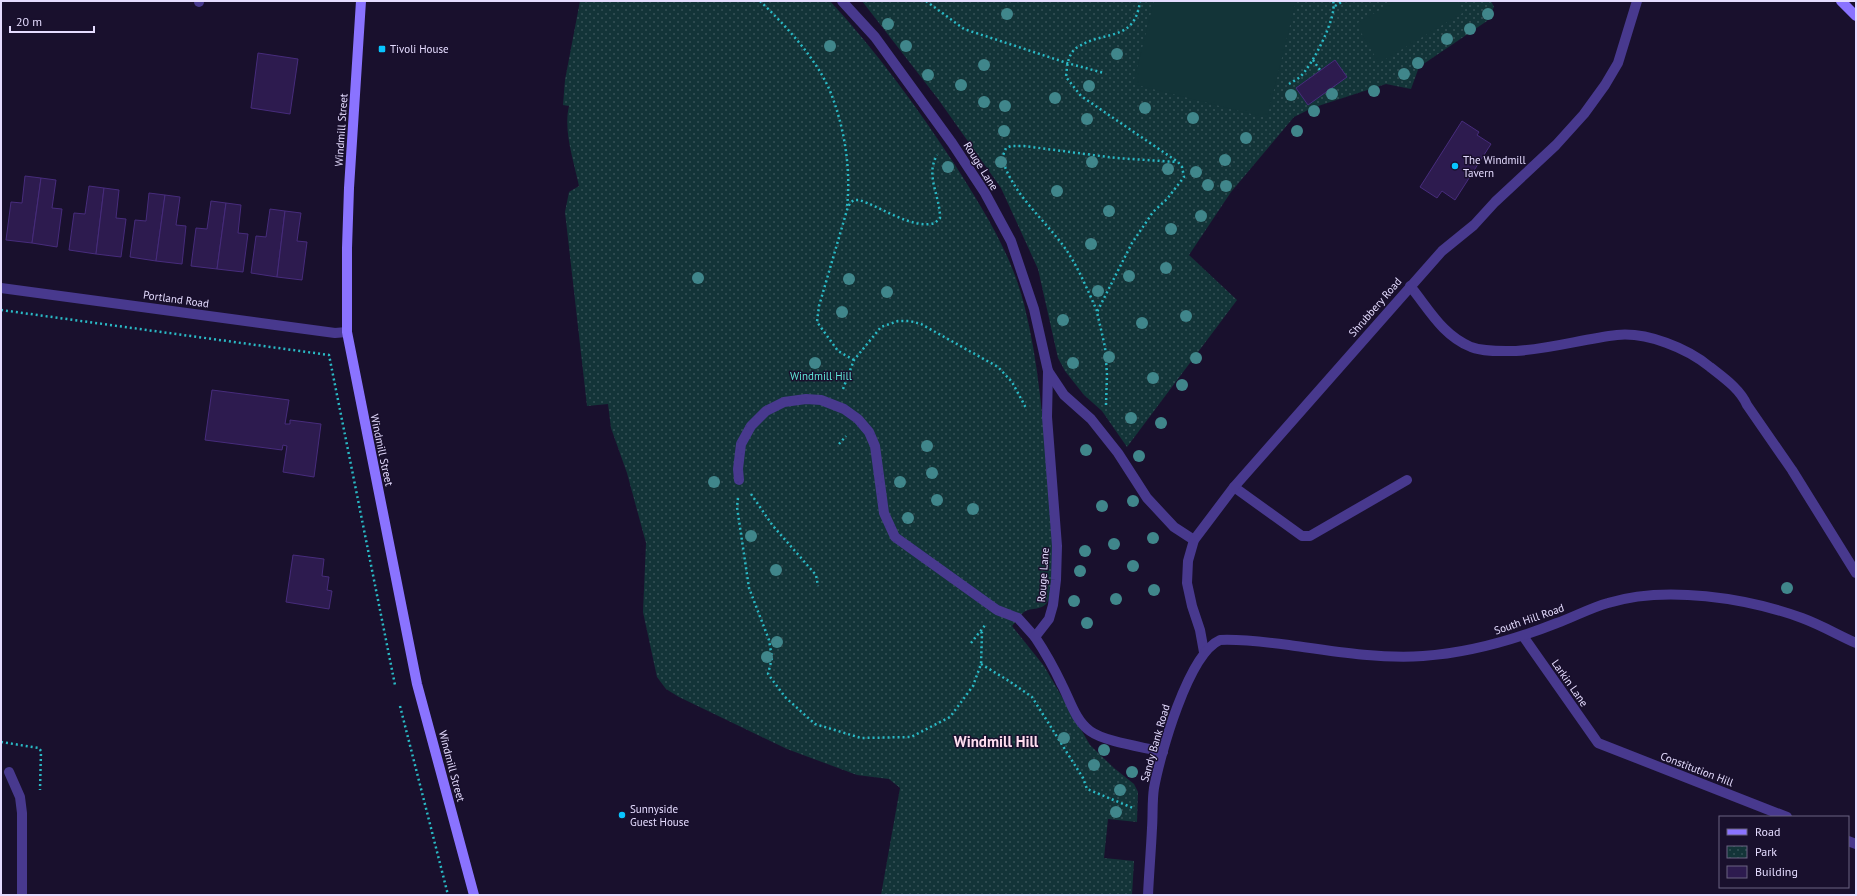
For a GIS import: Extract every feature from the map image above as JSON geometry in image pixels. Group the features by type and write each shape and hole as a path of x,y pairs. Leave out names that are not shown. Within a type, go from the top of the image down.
{"street":[{"name":"Windmill Street","path":"362,1 349,188 347,332 417,684 474,895"},
{"name":"Rouge Lane","path":"842,1 875,37 952,142 985,193 1011,241 1034,309 1048,371 1047,417 1056,516 1056,580 1053,605 1049,619 1035,637"},
{"name":"Shrubbery Road","path":"1204,652 1200,630 1192,606 1187,582 1188,561 1194,540 1234,487 1442,251 1474,225 1495,202 1556,145 1584,114 1605,85 1618,63 1636,1"},
{"path":"1841,1 1856,16"},
{"path":"1410,286 1444,331 1456,340 1473,348 1494,352 1529,350 1619,335 1645,337 1676,346 1701,359 1726,379 1743,396 1747,405 1792,470 1856,573"},
{"name":"Portland Road","path":"1,288 335,332 347,332"},
{"name":"Rouge Lane","path":"1048,371 1064,395 1096,424 1148,498 1174,527 1194,540"},
{"path":"739,480 738,469 741,444 751,426 766,411 784,402 806,399 821,400 837,405 858,419 869,432 875,446 884,513 895,537 997,610 1018,618 1035,637 1048,658 1077,716 1085,727 1091,732 1106,738 1163,752"},
{"path":"1234,487 1302,536 1310,536 1407,480"},
{"name":"South Hill Road","path":"1204,652 1214,643 1227,640 1408,657 1472,649 1523,636 1609,602 1658,594 1726,600 1769,609 1803,619 1856,643"},
{"name":"Larkin Lane","path":"1523,636 1598,743"},
{"name":"Sandy Bank Road","path":"1148,895 1154,787 1163,752 1184,689 1204,652"},
{"name":"Constitution Hill","path":"1598,743 1784,816"},
{"path":"9,772 20,797 22,813 22,895"}],"path":[{"path":"760,1 796,40 818,69 832,95 844,142 848,171 847,210"},
{"path":"926,1 964,28 1067,63 1104,73"},
{"path":"1097,312 1132,243 1153,212 1174,191 1184,177 1182,167 1178,162 1081,96 1066,77 1067,63 1073,50 1087,43 1124,31 1133,21 1139,8 1140,1"},
{"path":"1289,84 1300,77 1313,60 1325,37 1335,6 1333,1"},
{"path":"1335,6 1344,1"},
{"path":"1313,60 1320,70"},
{"path":"1096,424 1106,417 1107,374 1105,347 1097,312 1067,251 1011,182 1002,158 1006,148 1011,146 1024,146 1116,158 1178,162"},
{"path":"854,360 838,351 817,322 821,299 847,210 850,203 854,200 859,200 882,211 921,224 930,225 939,221 940,214 936,190 931,174 932,163 940,150"},
{"path":"1,310 329,355 366,549 396,687"},
{"path":"837,405 854,360 881,327 898,321 910,321 921,324 998,367 1012,382 1027,409"},
{"path":"739,480 773,526 816,575 818,586"},
{"path":"739,480 737,507 741,538 749,588 769,640 772,658 768,674 785,697 815,724 861,738 911,737 950,717 973,686 981,664 981,631 971,643"},
{"path":"981,664 1009,681 1032,698 1083,778 1087,789 1138,810"},
{"path":"400,703 448,895"}],"green space":[{"name":"Windmill Hill","path":"580,1 830,1 896,80 941,143 976,198 1004,249 1012,267 1024,304 1037,371 1051,509 1053,561 1049,599 1046,604 1040,608 1024,612 1012,626 1044,666 1090,745 1114,768 1134,784 1138,792 1137,822 1108,819 1104,858 1134,861 1132,895 881,895 900,788 889,779 857,775 787,749 679,697 666,689 657,677 643,612 646,543 627,473 611,428 608,404 587,406 565,212 569,192 579,186 568,136 567,126 569,106 563,105 565,80"},
{"path":"862,1 1491,1 1494,7 1487,21 1419,67 1411,89 1386,84 1312,108 1294,117 1231,192 1189,255 1237,300 1127,447 1102,411 1084,395 1065,371 1058,358 1038,269 1001,188 938,99"},
{"path":"1154,1 1296,1 1267,118 1133,84"},
{"path":"1395,1 1458,1 1464,12 1379,63 1356,24"}],"building":[{"path":"258,53 298,59 290,114 251,108"},
{"path":"1335,60 1347,77 1308,105 1296,88"},
{"name":"The Windmill Tavern","path":"1462,121 1479,132 1477,135 1491,144 1455,200 1442,191 1437,198 1420,187"},
{"path":"25,176 41,178 32,243 6,240 11,202 22,203"},
{"path":"41,178 56,180 52,208 62,209 57,247 32,243"},
{"path":"89,186 104,188 96,254 69,250 74,213 85,214"},
{"path":"104,188 119,190 116,218 126,219 121,257 96,254"},
{"path":"149,193 165,195 156,261 130,257 135,220 146,221"},
{"path":"165,195 180,197 176,225 186,226 182,264 156,261"},
{"path":"211,201 226,203 217,269 191,266 196,228 207,229"},
{"path":"226,203 241,205 238,233 248,234 243,272 217,269"},
{"path":"270,209 285,211 277,277 251,273 256,236 266,237"},
{"path":"285,211 301,213 297,241 307,242 302,280 277,277"},
{"path":"212,390 289,400 285,424 290,424 290,420 321,424 314,477 283,472 287,446 283,445 282,450 205,440"},
{"path":"293,555 324,559 322,576 329,577 327,590 332,591 329,609 286,602"}],"place":[{"name":"Tivoli House","path":"382,49"},
{"name":"The Windmill Tavern","path":"1455,166"},
{"name":"Sunnyside Guest House","path":"622,815"}],"district":[{"name":"Windmill Hill","path":"996,741"}]}
